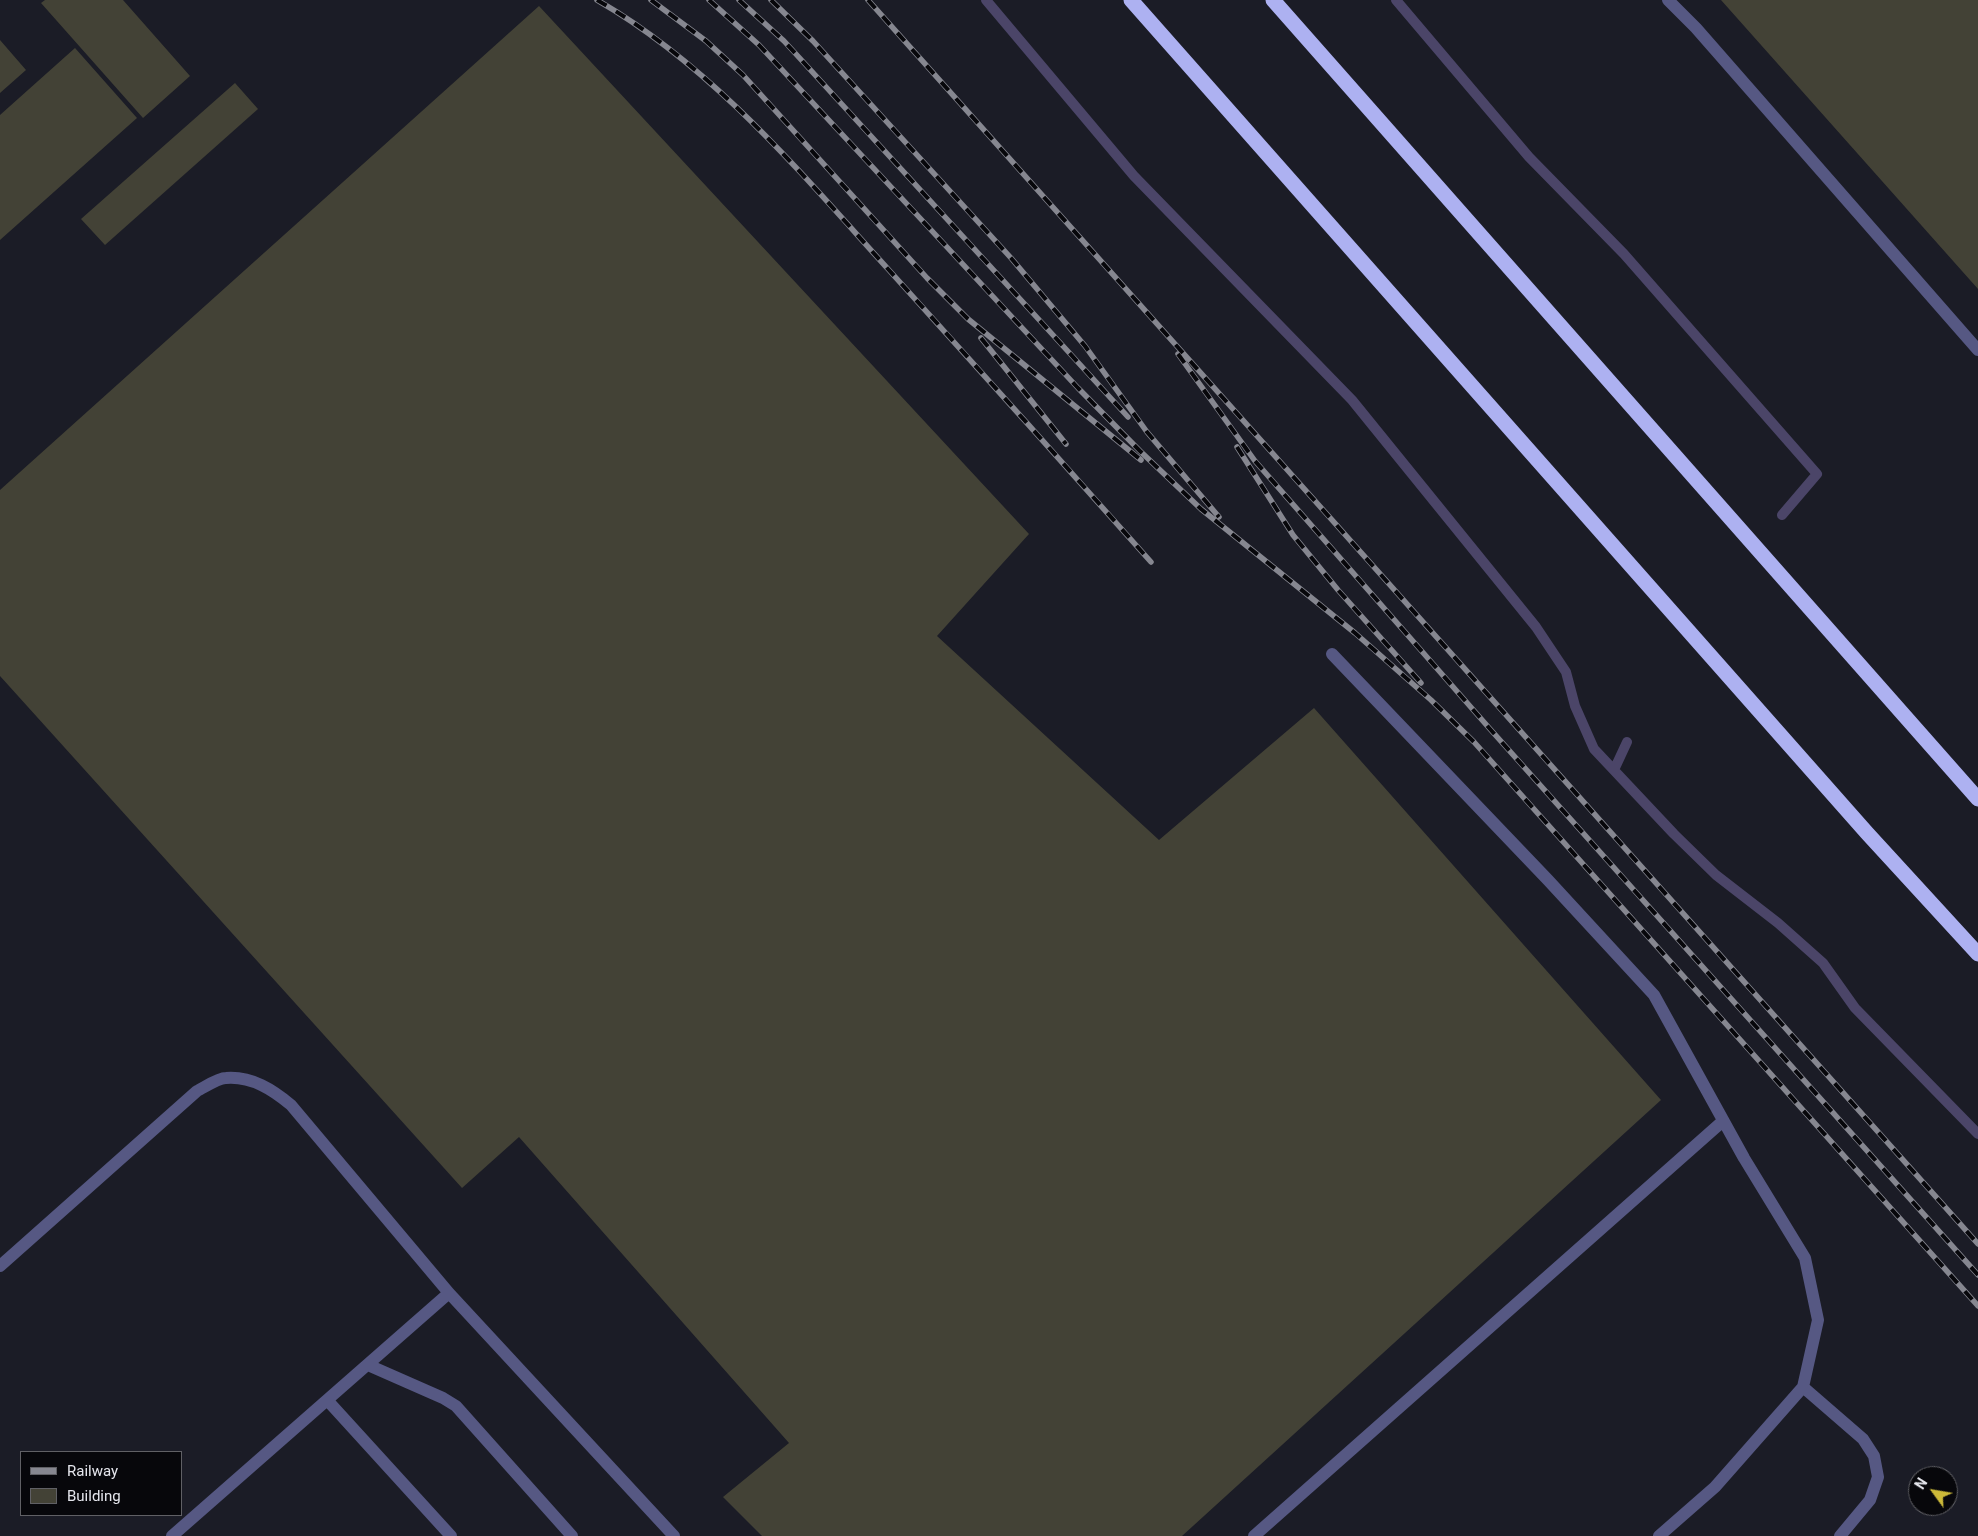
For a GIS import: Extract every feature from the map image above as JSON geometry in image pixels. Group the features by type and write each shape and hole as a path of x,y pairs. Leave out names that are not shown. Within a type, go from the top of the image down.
{"highway":[{"path":"1131,0 1867,833 1978,954"},
{"path":"1273,0 1978,799"}],"lane":[{"path":"1668,0 1703,36 1978,350"},
{"path":"1332,654 1548,880 1654,995 1723,1121 1805,1258 1818,1320 1803,1387 1715,1486 1659,1536"},
{"path":"0,1266 197,1091 225,1077 253,1082 272,1089 292,1105 449,1293 674,1536"},
{"path":"1254,1536 1723,1121"},
{"path":"173,1536 449,1293"},
{"path":"368,1365 443,1398 456,1406 572,1536"},
{"path":"1803,1387 1863,1439 1874,1456 1878,1477 1870,1500 1840,1536"},
{"path":"328,1401 451,1536"}],"building":[{"path":"45,0 123,0 190,76 143,118 41,3"},
{"path":"1721,0 1978,0 1978,289"},
{"path":"539,6 1029,534 937,636 1159,840 1314,708 1661,1100 1182,1536 762,1536 723,1497 789,1443 519,1137 462,1188 0,676 0,490"},
{"path":"0,40 26,70 0,93"},
{"path":"75,48 137,118 0,240 0,115"},
{"path":"235,83 258,109 105,245 81,219"}],"waterway":[{"path":"986,0 1134,176 1352,400 1536,627 1566,672 1575,706 1594,749 1674,834 1716,875 1778,923 1823,963 1855,1008 1978,1134"},
{"path":"1396,0 1529,157 1624,254 1817,474 1782,515"},
{"path":"1614,770 1627,742"}],"railway":[{"path":"597,0 679,56 753,123 822,195 1151,562"},
{"path":"651,0 706,41 743,75 927,278 968,319 1141,460"},
{"path":"709,0 759,45 1078,388 1140,451 1201,509 1355,633 1431,700 1474,742 1978,1306"},
{"path":"739,0 784,41 1128,417"},
{"path":"771,0 813,41 1011,258 1085,346 1147,432 1219,517"},
{"path":"868,0 1978,1244"},
{"path":"981,338 1066,444"},
{"path":"1178,354 1255,461 1490,729 1978,1275"},
{"path":"1237,447 1293,535 1338,590 1421,683"}]}
